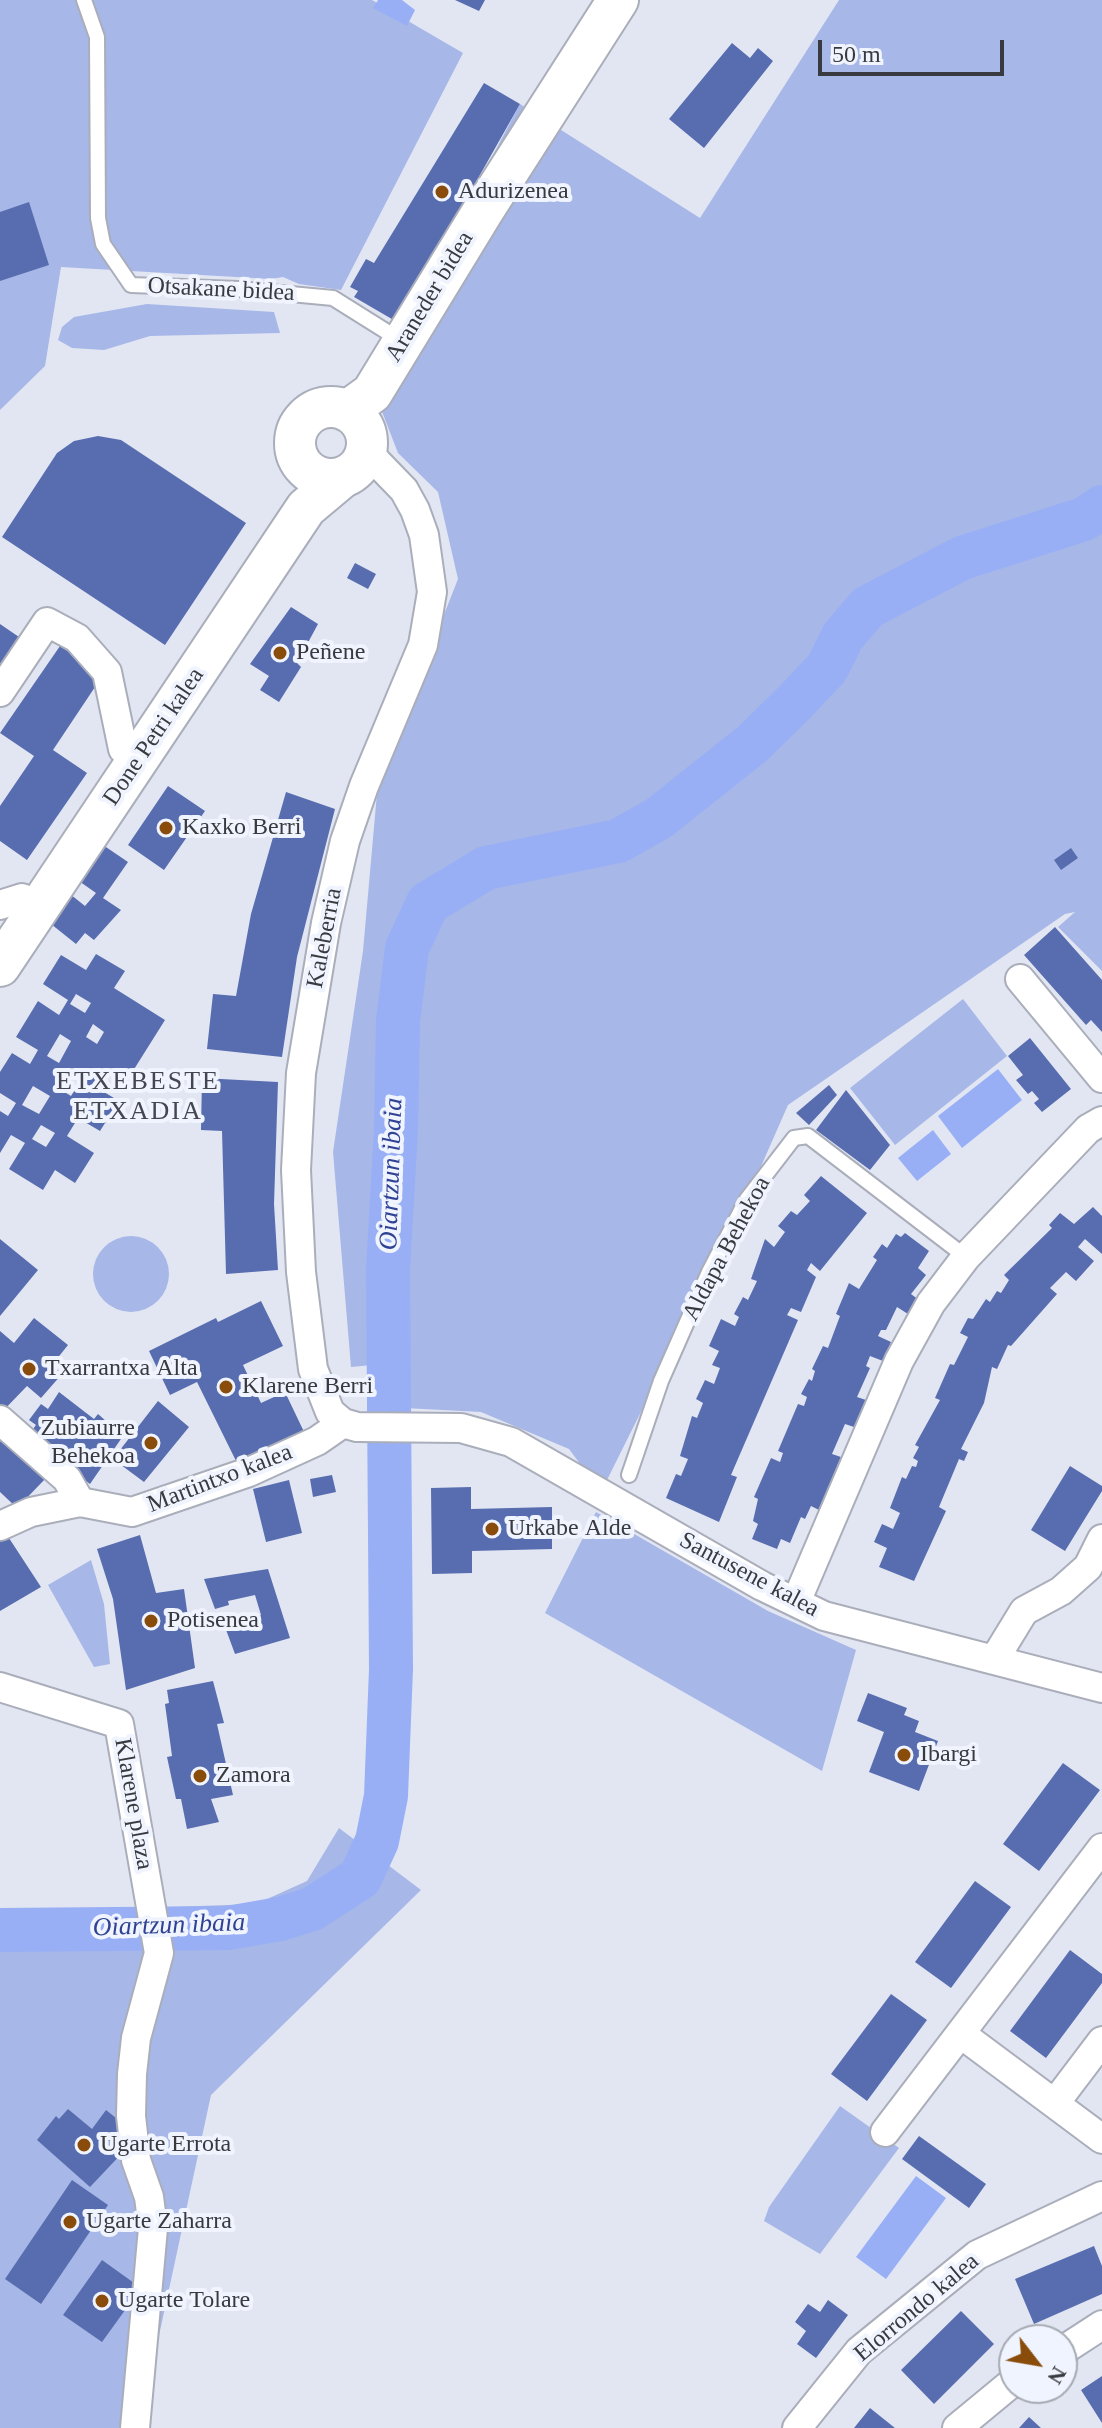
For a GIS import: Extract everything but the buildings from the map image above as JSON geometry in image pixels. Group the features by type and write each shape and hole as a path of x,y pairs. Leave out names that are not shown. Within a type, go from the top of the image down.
{"street":[{"name":"Araneder bidea","path":"362,442 403,342 618,0"},
{"path":"321,408 362,442 328,479 314,476 302,466 295,453 294,438 300,424 321,408"},
{"name":"Done Petri kalea","path":"3,957 40,907 306,508 362,442"},
{"name":"Kaleberria","path":"343,1423 330,1412 319,1391 309,1345 297,1184 298,1103 326,923 345,841 364,786 423,645 432,592 424,535 410,500 362,442"},
{"path":"302,466 306,508"},
{"path":"0,692 47,622 77,638 107,672 123,749 139,760"},
{"path":"0,905 22,898 40,907"},
{"path":"1020,979 1102,1078"},
{"path":"796,1602 899,1361 931,1303 966,1257 1088,1129 1102,1121"},
{"path":"0,1420 67,1479 80,1502"},
{"name":"Santusene kalea","path":"343,1423 461,1428 511,1442 796,1602 838,1620 1102,1688"},
{"name":"Martintxo kalea","path":"0,1526 31,1512 80,1502 132,1512 249,1472 317,1441 343,1423"},
{"path":"994,1660 1024,1611 1061,1591 1095,1567 1102,1539"},
{"name":"Klarene plaza","path":"0,1687 119,1724 159,1953 139,2026 132,2074 131,2116 136,2160 149,2197 153,2228 135,2428"},
{"path":"885,2132 1102,1848"},
{"path":"961,2034 1102,2139"},
{"path":"1055,2103 1102,2041"},
{"name":"Elorrondo kalea","path":"797,2428 859,2351 977,2255 1102,2196"},
{"path":"1078,2341 1102,2325"},
{"path":"957,2428 998,2394"}],"lane":[{"name":"Otsakane bidea","path":"84,0 97,37 98,218 103,244 131,285 238,289 333,298 403,342"},
{"name":"Aldapa Behekoa","path":"629,1475 661,1381 709,1272 747,1199 794,1138 808,1136 966,1257"}],"shaded area":[{"path":"0,0 372,0 463,53 341,290 299,284 283,277 271,279 61,267 45,366 0,410"},
{"path":"378,0 402,0 415,10 407,26 373,8"},
{"path":"839,0 1102,0 1102,971 1058,927 1075,912 1065,914 788,1105 744,1205 601,1492 569,1449 481,1412 404,1408 403,1362 351,1367 333,1152 363,951 378,782 458,579 438,492 398,453 369,378 423,287 520,104 700,218"},
{"path":"147,304 274,312 280,333 150,336 104,350 72,348 58,340 62,327 74,317"},
{"path":"963,999 1007,1056 895,1145 850,1088"},
{"path":"998,1069 1022,1100 962,1148 938,1116"},
{"path":"933,1130 951,1154 917,1181 898,1158"},
{"path":"131,1236 145,1239 158,1247 166,1260 169,1274 166,1288 158,1301 145,1309 131,1312 117,1309 104,1301 96,1288 93,1274 96,1260 104,1247 117,1239"},
{"path":"596,1512 768,1611 856,1650 822,1771 545,1613"},
{"path":"91,1560 104,1604 110,1664 94,1667 48,1585"},
{"path":"339,1828 421,1890 211,2095 139,2428 0,2428 0,1913 256,1904 307,1881"},
{"path":"840,2106 899,2148 820,2254 764,2221 769,2207"},
{"path":"916,2176 946,2198 886,2279 856,2257"}],"waterway":[{"name":"Oiartzun ibaia","path":"0,1930 228,1928 280,1919 312,1909 360,1878 377,1841 386,1796 391,1669 388,1269 398,1021 407,948 428,903 486,868 618,841 659,818 752,744 793,704 827,668 843,636 868,607 962,558 1084,519 1102,507"}],"place":[{"name":"Adurizenea","path":"442,192"},
{"name":"Peñene","path":"280,653"},
{"name":"Kaxko Berri","path":"166,828"},
{"name":"Txarrantxa Alta","path":"29,1369"},
{"name":"Klarene Berri","path":"226,1387"},
{"name":"Zubiaurre Behekoa","path":"151,1443"},
{"name":"Urkabe Alde","path":"492,1529"},
{"name":"Potisenea","path":"151,1621"},
{"name":"Ibargi","path":"904,1755"},
{"name":"Zamora","path":"200,1776"},
{"name":"Ugarte Errota","path":"84,2145"},
{"name":"Ugarte Zaharra","path":"70,2222"},
{"name":"Ugarte Tolare","path":"102,2301"}],"district":[{"name":"ETXEBESTE ETXADIA","path":"138,1097"}]}
